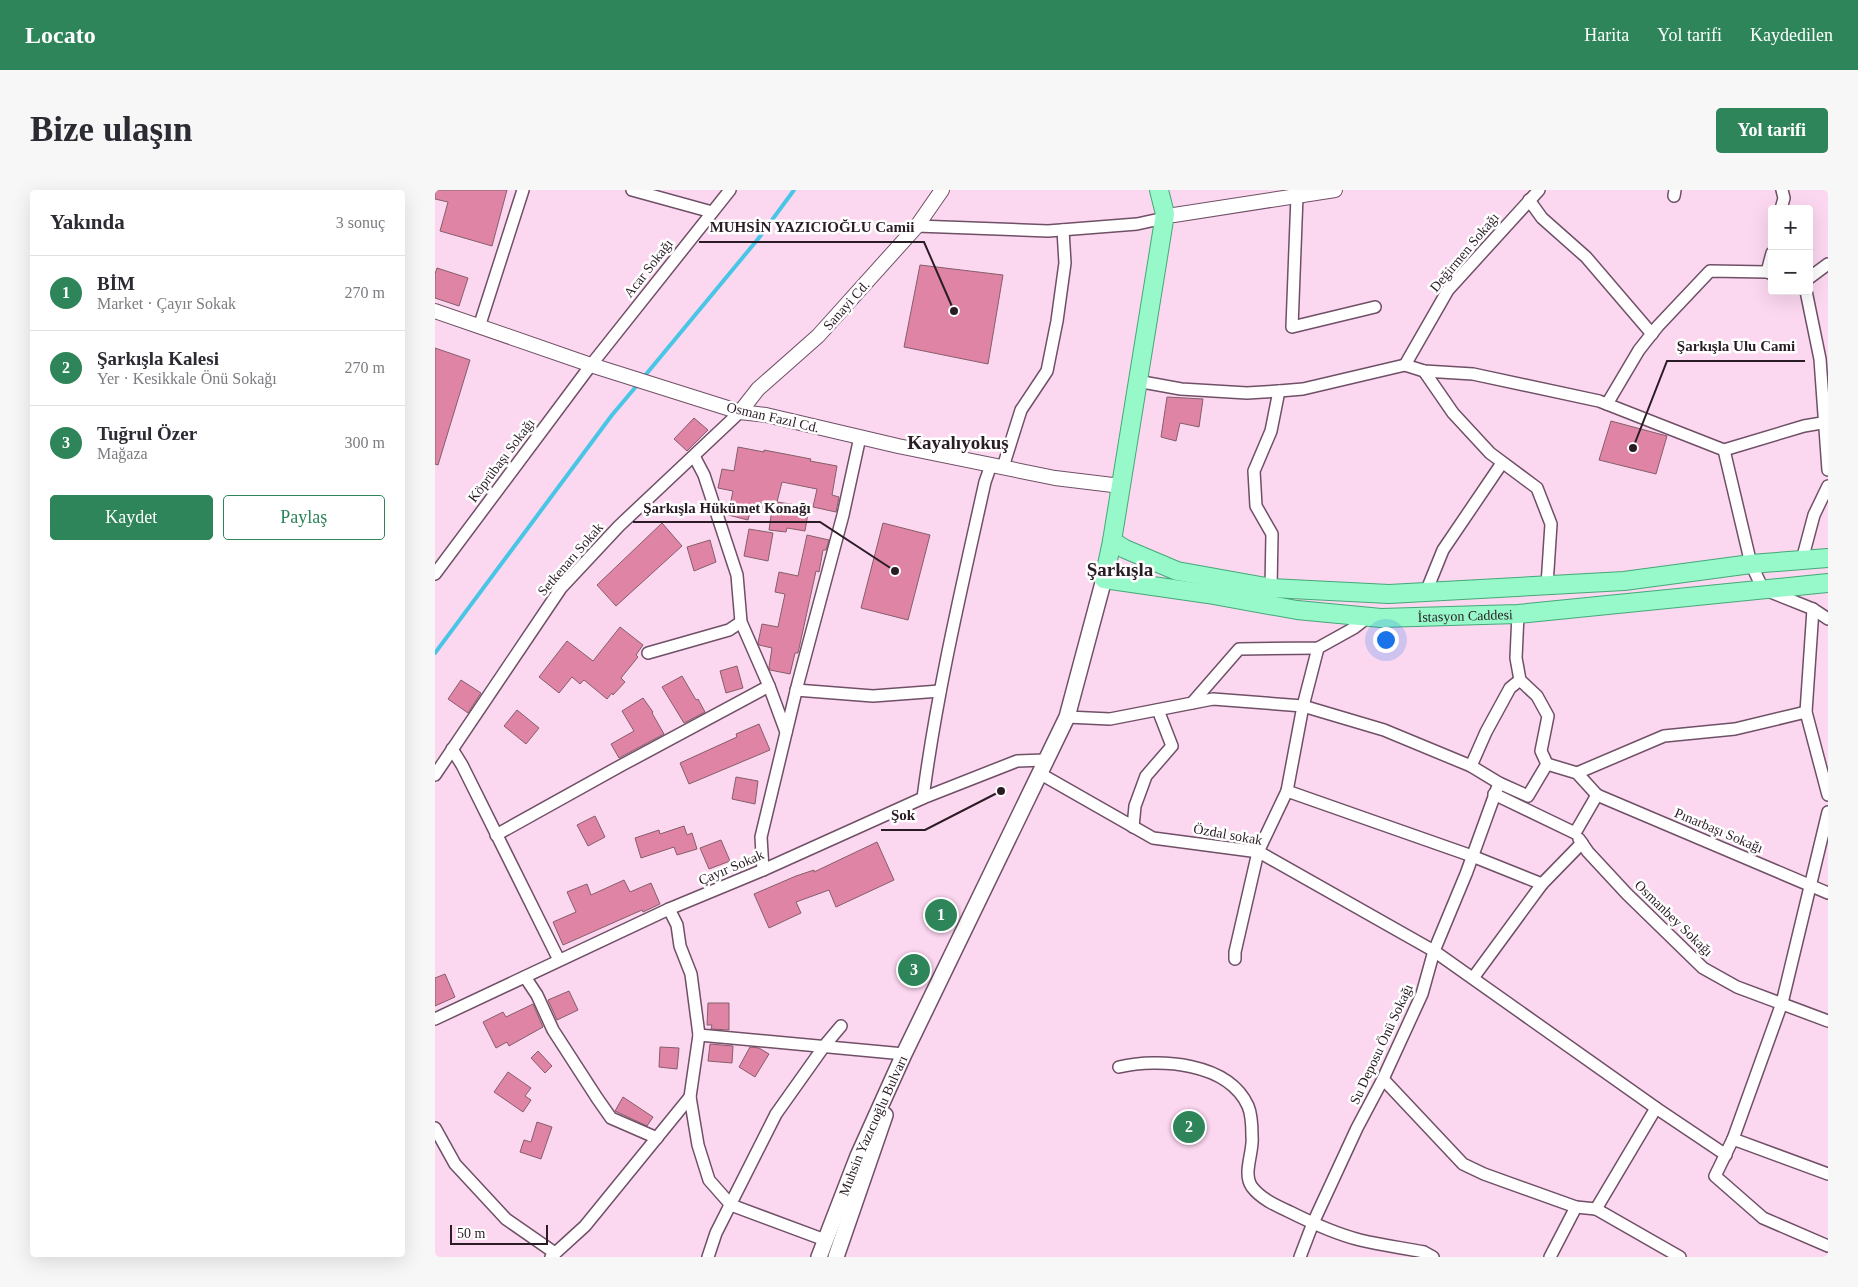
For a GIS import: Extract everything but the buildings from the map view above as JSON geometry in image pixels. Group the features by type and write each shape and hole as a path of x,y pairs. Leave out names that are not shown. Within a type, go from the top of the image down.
{"main road":[{"path":"904,1054 1067,717 1112,541 1137,381 1169,217 1165,214 1159,190"},
{"name":"İstasyon Caddesi","path":"1112,541 1125,549 1177,571 1271,588 1389,594 1624,581 1751,564 1828,558"},
{"name":"İstasyon Caddesi","path":"1104,578 1297,610 1381,618 1518,614 1828,583"},
{"name":"Muhsin Yazıcıoğlu Bulvarı","path":"819,1257 858,1156 904,1054"},
{"name":"Muhsin Yazıcıoğlu Bulvarı","path":"836,1257 877,1142 904,1054"}],"street":[{"path":"479,327 523,190"},
{"path":"632,190 712,212"},
{"name":"Acar Sokağı","path":"596,366 730,190"},
{"name":"Sanayi Cd.","path":"740,412 758,389 818,336 917,226 942,190"},
{"path":"917,226 1038,231 1137,224 1335,190"},
{"name":"Değirmen Sokağı","path":"1405,365 1447,290 1539,190"},
{"path":"1782,190 1784,198 1782,205"},
{"path":"1297,196 1292,327 1375,307"},
{"path":"1529,200 1542,218 1586,257 1652,334"},
{"path":"923,798 930,742 940,691 985,482 997,466 1021,410 1047,371 1057,321 1065,263 1063,230"},
{"path":"1813,275 1828,264"},
{"path":"1607,404 1639,350 1710,271 1768,273"},
{"path":"1807,295 1824,358 1828,470"},
{"name":"Osman Fazıl Cd.","path":"435,311 596,366 740,412 766,415 1055,478 1121,486"},
{"path":"1137,381 1181,389 1247,393 1303,389 1405,365 1424,371 1473,374 1599,401 1724,450 1804,426 1826,422"},
{"name":"Köprübaşı Sokağı","path":"435,574 596,366"},
{"path":"1424,371 1453,413 1490,454 1537,488 1551,524 1547,585"},
{"path":"1271,588 1272,534 1256,506 1253,471 1271,431 1279,391"},
{"name":"Setkenarı Sokak","path":"435,775 561,588 619,526 740,412"},
{"path":"763,870 761,837 796,690 843,515 860,437"},
{"path":"1724,450 1751,564 1763,589 1813,609 1828,619"},
{"path":"694,456 704,474 737,575 741,622 787,732"},
{"path":"1426,592 1443,550 1503,463"},
{"path":"1802,560 1815,514 1828,486"},
{"path":"1813,609 1806,712 1828,795"},
{"path":"1494,794 1575,833 1597,795 1577,773 1547,764 1541,751 1548,716 1537,696 1520,680 1517,658 1518,614"},
{"path":"1192,703 1239,649 1318,648 1355,628 1368,617"},
{"path":"648,653 729,630 741,622"},
{"path":"1235,959 1258,852 1287,791 1303,706 1318,648"},
{"path":"1471,766 1486,732 1510,688 1520,680"},
{"path":"496,835 769,686"},
{"path":"796,690 873,696 940,691"},
{"path":"1067,717 1110,719 1213,699 1303,706 1384,730 1471,766 1499,783 1528,796 1547,764"},
{"path":"1133,827 1135,806 1147,776 1172,746 1158,710"},
{"path":"1577,773 1664,736 1735,729 1806,712"},
{"path":"452,749 559,960"},
{"name":"Çayır Sokak","path":"435,1019 669,909 763,870 923,798 1017,761 1042,766"},
{"name":"Özdal sokak","path":"1042,766 1133,827 1153,838 1258,852 1434,951 1655,1108 1726,1155"},
{"name":"Su Deposu Önü Sokağı","path":"1300,1257 1313,1223 1357,1128 1383,1079 1422,994 1434,951 1499,783"},
{"path":"1287,791 1472,856 1542,884"},
{"name":"Pınarbaşı Sokağı","path":"1597,795 1828,893"},
{"path":"1828,812 1782,1003 1733,1139 1715,1176 1763,1218 1828,1246"},
{"name":"Osmanbey Sokağı","path":"1575,833 1588,852 1627,894 1703,968 1737,987 1828,1022"},
{"path":"1473,978 1542,884 1582,843"},
{"path":"669,909 677,925 681,946 691,974 699,1035 690,1098 698,1145 709,1180 731,1205 825,1240"},
{"path":"525,976 537,995 553,1030 611,1118 657,1138"},
{"path":"708,1257 716,1233 776,1114 825,1045 841,1026"},
{"path":"699,1035 825,1045 904,1054"},
{"path":"1119,1067 1139,1063 1164,1063 1207,1072 1231,1083 1248,1106 1253,1138 1248,1177 1252,1188 1272,1204 1313,1223 1359,1240 1424,1252 1433,1257"},
{"path":"1383,1079 1463,1164 1484,1174 1576,1207 1596,1209 1680,1257"},
{"path":"435,1128 455,1164 507,1219 553,1255 585,1226 690,1098"},
{"path":"1596,1209 1655,1108"},
{"path":"1733,1139 1828,1174"},
{"path":"1550,1257 1576,1207"}],"waterway":[{"path":"643,378 758,239 794,190"},
{"path":"435,653 612,415 639,383"}],"place":[{"name":"MUHSİN YAZICIOĞLU Camii","path":"954,311"},
{"name":"Şarkışla Ulu Cami","path":"1633,448"},
{"name":"Şarkışla Hükümet Konağı","path":"895,571"},
{"name":"Şok","path":"1001,791"},
{"name":"BİM","path":"941,915"},
{"name":"Tuğrul Özer","path":"914,970"},
{"name":"Şarkışla Kalesi","path":"1189,1127"}],"district":[{"name":"Kayalıyokuş","path":"958,442"},
{"name":"Şarkışla","path":"1120,569"}]}
